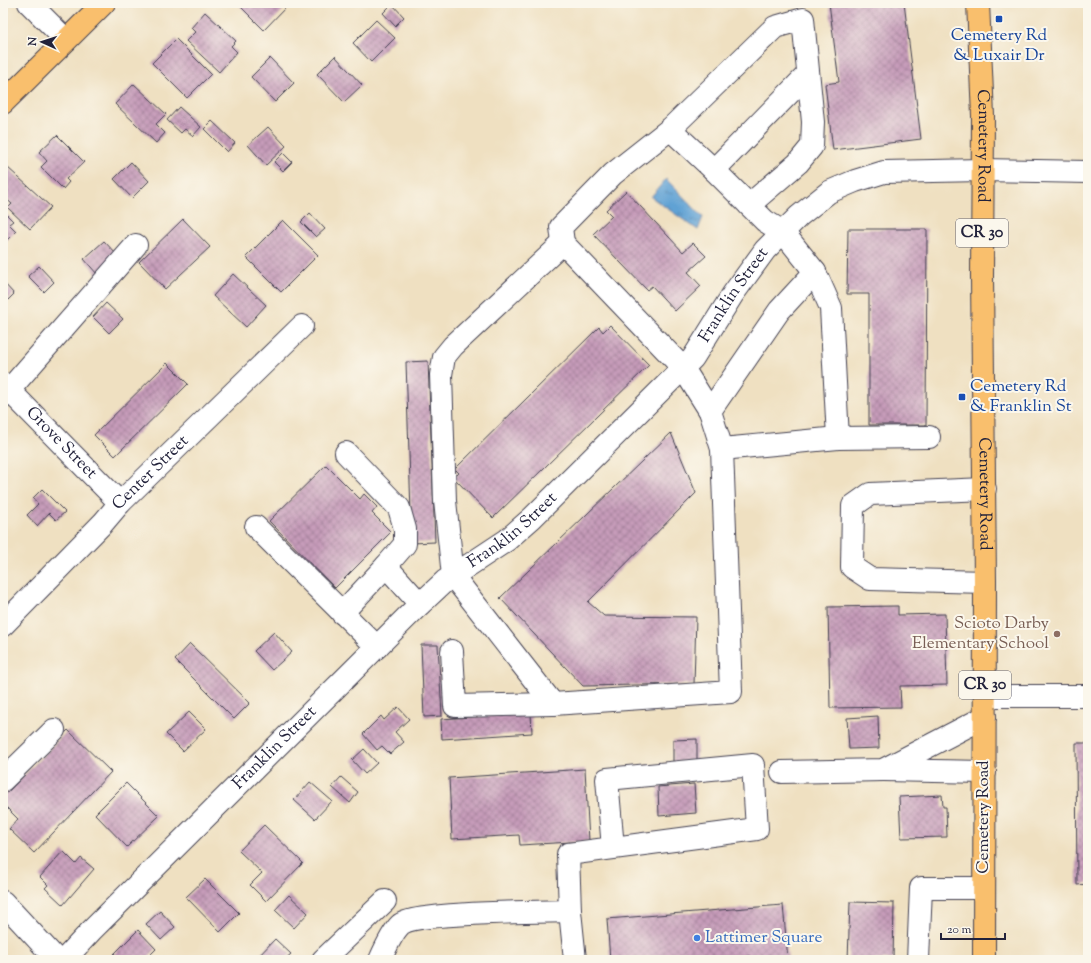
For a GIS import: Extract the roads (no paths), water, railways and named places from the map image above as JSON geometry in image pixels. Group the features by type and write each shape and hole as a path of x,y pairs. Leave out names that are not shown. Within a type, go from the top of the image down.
{"main road":[{"path":"3,103 104,3"},
{"name":"Cemetery Road","path":"978,3 983,116 982,276 985,489 984,960"}],"street":[{"path":"29,3 66,40"},
{"path":"452,651 455,706 553,704 731,692 722,449 710,411 683,368 563,243 561,227 613,174 670,129 775,27 803,18 813,122 812,146 798,163 749,205"},
{"path":"714,170 808,74"},
{"path":"670,129 765,221 783,232 815,272 831,308 838,438"},
{"name":"Franklin Street","path":"64,960 97,925 420,604 445,581 507,540 532,518 693,358 733,294 765,250 799,216 829,192 855,181 884,172 982,170 1088,172"},
{"path":"553,704 453,576 445,501 442,451 441,375 444,357 453,346 563,243"},
{"path":"6,387 136,246"},
{"path":"710,411 779,311 815,272"},
{"name":"Center Street","path":"3,625 103,523 120,503 302,326"},
{"name":"Grove Street","path":"6,387 120,503"},
{"path":"722,449 838,438 928,437"},
{"path":"342,613 405,544 405,529 399,508 346,453"},
{"path":"985,489 870,494 853,506 852,567 870,579 985,582"},
{"path":"256,527 377,647"},
{"path":"386,566 420,604"},
{"path":"883,770 985,706 1088,696"},
{"path":"3,780 54,730"},
{"path":"575,960 570,911 568,854 757,829 753,765 607,779 612,848"},
{"path":"782,772 883,770 985,772"},
{"path":"918,960 921,888 984,888"},
{"path":"329,958 385,901"},
{"path":"3,902 57,960"},
{"path":"380,960 400,925 411,920 444,916 570,911"}],"water":[{"path":"666,179 703,217 698,230 651,197"}],"place":[{"name":"Cemetery Rd & Luxair Dr","path":"999,19"},
{"name":"Cemetery Rd & Franklin St","path":"962,397"},
{"name":"Scioto Darby Elementary School","path":"1057,634"},
{"name":"Lattimer Square","path":"697,938"}]}
